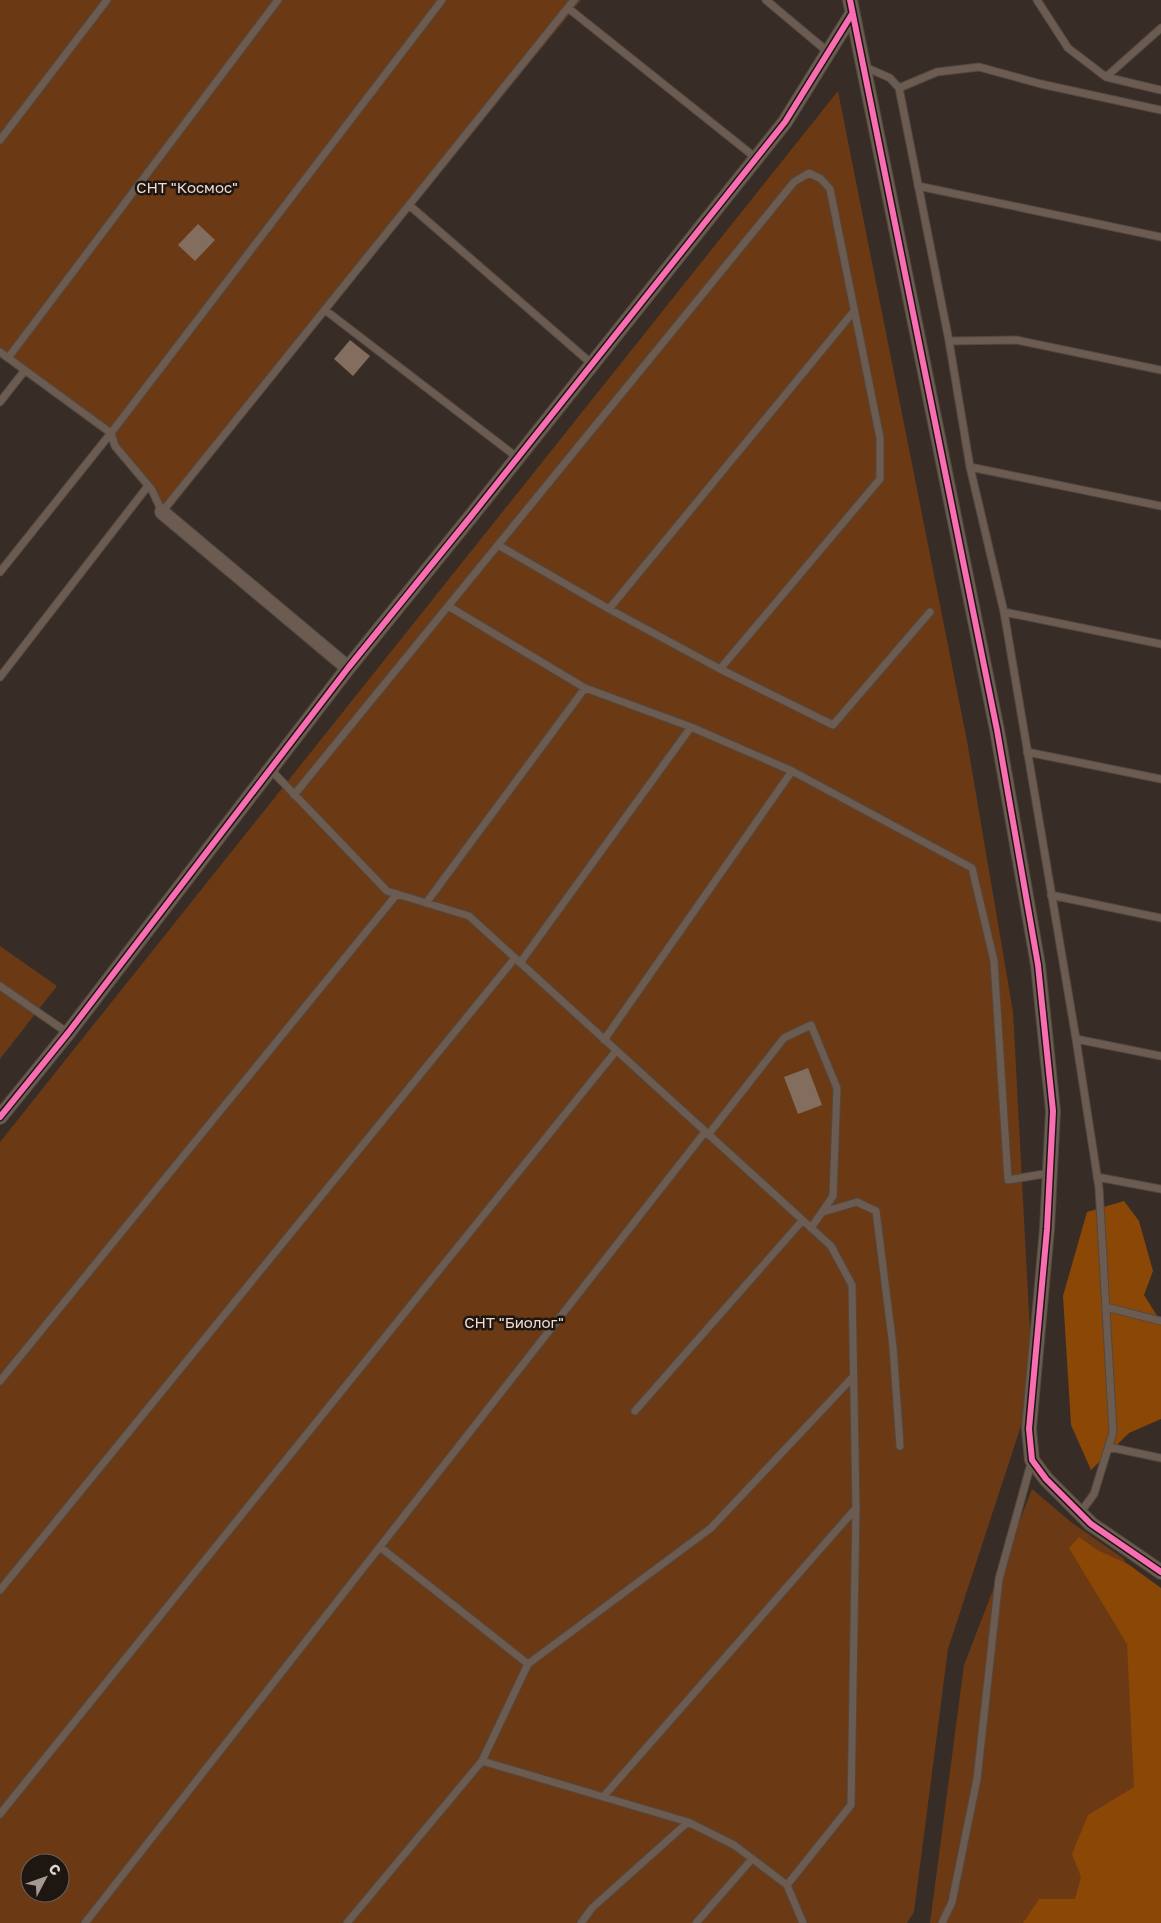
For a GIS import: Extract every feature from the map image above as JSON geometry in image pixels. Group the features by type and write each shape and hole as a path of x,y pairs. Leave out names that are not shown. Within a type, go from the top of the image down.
{"street":[{"path":"850,0 995,721 1036,955 1053,1111 1047,1228 1029,1429 1032,1460 1046,1479 1091,1524 1161,1572"},
{"path":"0,1117 68,1033 348,668 518,458 785,122 852,14"},
{"path":"162,512 348,668"}],"lane":[{"path":"0,140 107,0"},
{"path":"8,358 278,0"},
{"path":"0,572 111,432 442,0"},
{"path":"0,352 111,432 115,446 148,486 162,512 574,0"},
{"path":"766,0 828,52"},
{"path":"1037,0 1068,48 1106,76 1161,90"},
{"path":"568,8 756,158"},
{"path":"1106,76 1161,28"},
{"path":"862,66 890,78 899,88 949,341 970,467 1004,612 1076,1039 1097,1177 1113,1432 1094,1494 1080,1513"},
{"path":"899,88 937,72 979,67 1041,84 1161,110"},
{"path":"294,795 794,182 809,173 821,179 830,189 880,438 880,479 720,669"},
{"path":"918,186 1161,237"},
{"path":"409,205 592,364"},
{"path":"325,310 518,458"},
{"path":"609,609 854,311"},
{"path":"949,341 1016,340 1161,370"},
{"path":"0,402 25,370"},
{"path":"970,467 1161,506"},
{"path":"0,677 148,486"},
{"path":"498,544 609,609 720,669 833,725 930,612"},
{"path":"448,606 585,688 691,727 792,771 972,868 994,961 1008,1180 1050,1173"},
{"path":"1004,612 1161,644"},
{"path":"426,903 585,688"},
{"path":"0,1590 517,961 691,727"},
{"path":"1027,752 1161,779"},
{"path":"270,770 387,892 469,916 831,1246 852,1285 856,1508 852,1805 786,1885"},
{"path":"604,1040 792,771"},
{"path":"0,1381 397,894"},
{"path":"1051,896 1161,918"},
{"path":"0,986 68,1033"},
{"path":"86,1923 706,1133 784,1038 811,1025 837,1088 834,1196 810,1228"},
{"path":"1076,1039 1161,1056"},
{"path":"0,1814 616,1051"},
{"path":"1097,1177 1161,1190"},
{"path":"822,1212 857,1202 876,1211 893,1347 900,1446"},
{"path":"635,1411 802,1221"},
{"path":"1106,1307 1161,1321"},
{"path":"347,1923 482,1761 528,1664 711,1528 853,1378"},
{"path":"1109,1446 1161,1458"},
{"path":"942,1923 952,1902 977,1779 999,1579 1032,1460"},
{"path":"603,1797 856,1508"},
{"path":"380,1547 528,1664"},
{"path":"482,1761 688,1822 734,1844 786,1885 803,1923"},
{"path":"581,1923 592,1908 688,1822"},
{"path":"696,1923 752,1858"}],"green space":[{"name":"СНТ \"Космос\"","path":"0,0 581,0 162,512 152,490 115,446 111,433 0,352"},
{"name":"СНТ \"Биолог\"","path":"838,91 967,741 1013,1012 1033,1389 948,1649 914,1912 907,1923 0,1923 0,1142"},
{"path":"0,946 57,986 0,1059"},
{"path":"1032,1489 1071,1522 1124,1559 1134,1583 1161,1923 930,1923 964,1665"}],"shaded area":[{"path":"1124,1201 1139,1221 1153,1271 1144,1295 1161,1322 1161,1419 1129,1433 1091,1470 1071,1425 1063,1296 1087,1212"},
{"path":"1079,1537 1097,1550 1128,1564 1161,1588 1161,1923 1023,1923 1039,1899 1075,1899 1081,1877 1072,1854 1088,1815 1134,1787 1127,1644 1069,1548"}],"building":[{"path":"198,224 215,240 195,261 178,245"},
{"path":"350,340 370,356 353,376 334,359"},
{"path":"808,1068 822,1105 798,1114 784,1077"}],"cycle path":[{"path":"850,0 997,730 1038,965 1053,1111 1047,1229 1029,1429 1032,1460 1046,1479 1091,1524 1161,1572"},
{"path":"0,1117 68,1033 348,668 785,122 852,14"}]}
